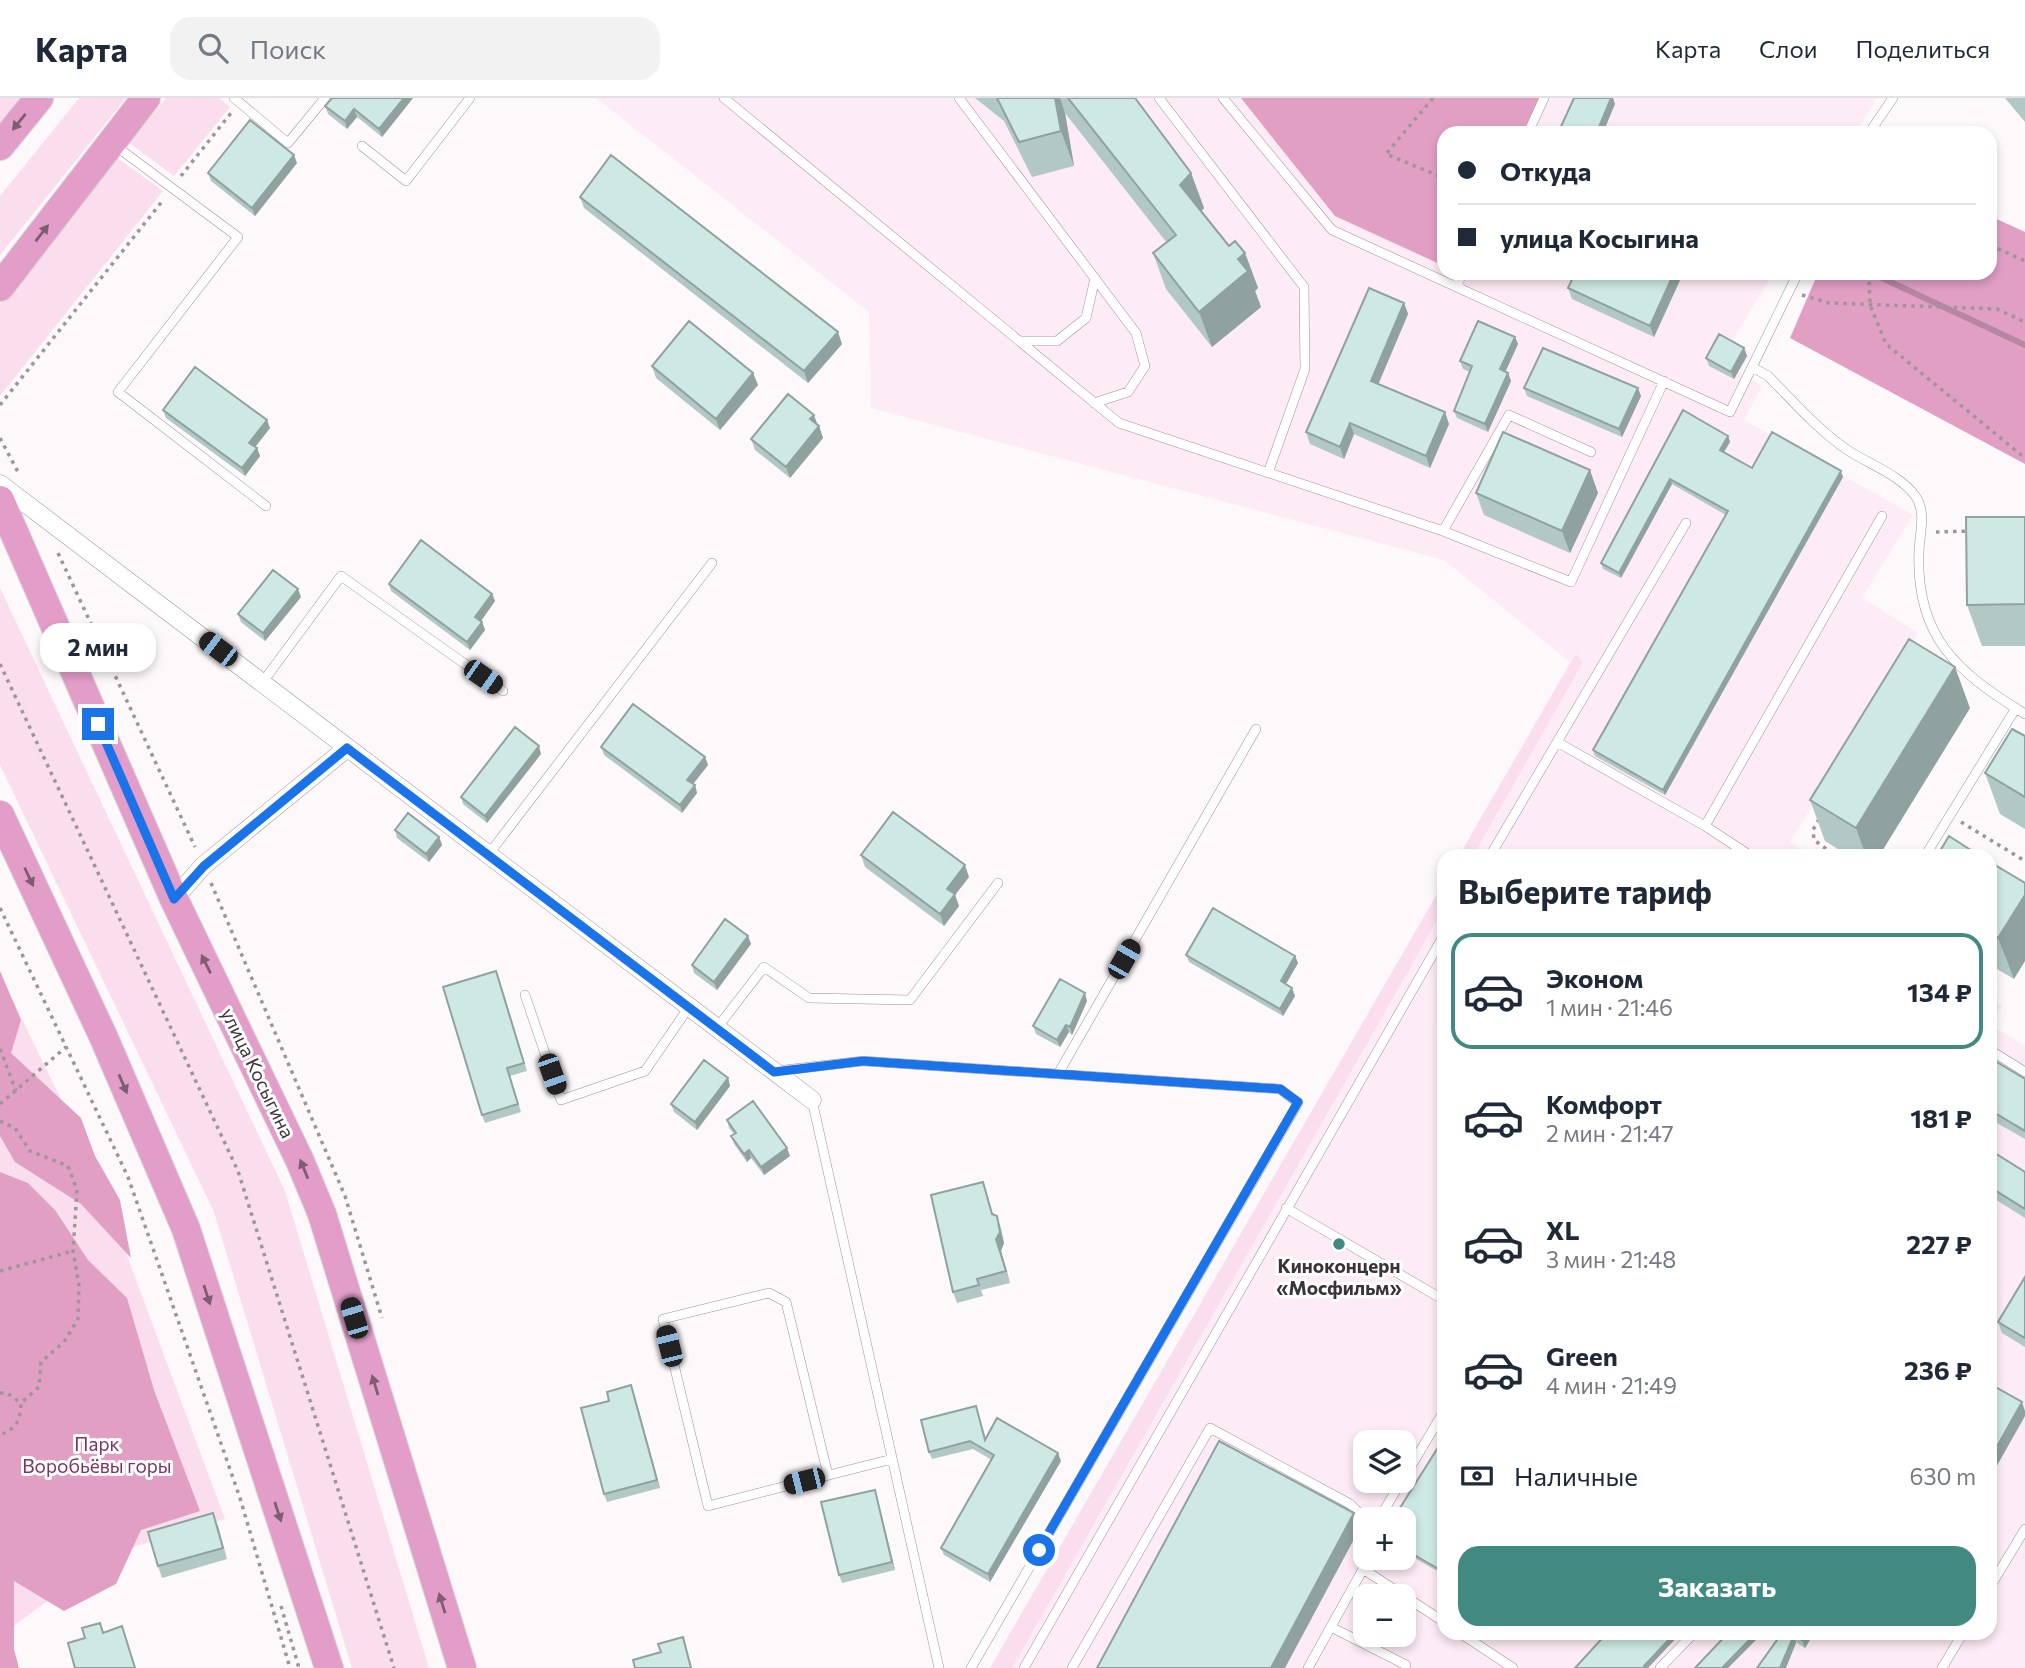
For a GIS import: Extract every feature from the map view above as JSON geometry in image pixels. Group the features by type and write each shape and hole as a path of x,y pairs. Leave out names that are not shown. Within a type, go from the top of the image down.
{"main road":[{"path":"0,146 39,98"},
{"path":"0,287 146,98"},
{"name":"улица Косыгина","path":"0,499 174,899 300,1161 322,1214 462,1668"},
{"path":"0,815 104,1038 186,1229 328,1668"}],"street":[{"path":"0,484 812,1100"},
{"path":"174,899 204,866 347,748"}],"lane":[{"path":"236,100 288,143 325,98"},
{"path":"362,146 406,181 471,98"},
{"path":"724,98 1119,423 1443,531 1571,582 1664,381"},
{"path":"959,98 1136,333 1145,366 1128,392 1094,403"},
{"path":"1160,98 1304,287 1305,369 1268,473"},
{"path":"1223,98 1332,230 1437,277"},
{"path":"1531,126 1544,98"},
{"path":"1874,126 1893,98"},
{"path":"112,143 238,237 118,392 265,506"},
{"path":"1020,341 1057,341 1086,318 1095,278"},
{"path":"1443,280 1730,412 1795,280"},
{"path":"1456,286 1459,280"},
{"path":"1754,368 1768,376 1845,449 1904,485 1920,505 1922,592 1941,643 1963,672 2025,714"},
{"path":"1443,531 1509,415 1591,452"},
{"path":"1705,826 1882,516"},
{"path":"1494,849 1686,523"},
{"path":"488,855 712,562"},
{"path":"262,684 341,576 503,691"},
{"path":"1929,849 2016,708"},
{"path":"1058,1074 1256,729"},
{"path":"1558,742 1740,849"},
{"path":"717,1028 764,967 809,998 910,1000 998,883"},
{"path":"1024,1668 1437,947"},
{"path":"525,995 561,1100 645,1071 688,1007"},
{"path":"1997,1054 2025,1072"},
{"path":"774,1072 863,1061 1280,1089 1298,1102 971,1668"},
{"path":"812,1100 939,1668"},
{"path":"1286,1208 1437,1296"},
{"path":"828,1475 786,1302 769,1293 663,1319 708,1506 892,1459"},
{"path":"1416,1457 1437,1423"},
{"path":"1072,1668 1210,1428 1353,1507"},
{"path":"1997,1576 2025,1530"},
{"path":"1308,1668 1362,1570"},
{"path":"1365,1570 1437,1617"},
{"path":"1331,1627 1406,1665"},
{"path":"1471,1640 1513,1668"},
{"path":"1660,1668 1687,1640"},
{"path":"1942,1668 1959,1640"}],"path":[{"path":"1433,98 1386,154 1437,175"},
{"path":"0,405 172,188 236,100"},
{"path":"1997,248 2025,261"},
{"path":"1869,280 1870,305 1885,344 2025,458"},
{"path":"1790,292 1829,303 1997,309 2025,322"},
{"path":"1921,532 1975,531"},
{"path":"0,664 238,1171 394,1668"},
{"path":"1822,814 1813,836 1817,844 1825,849"},
{"path":"1950,815 2025,861"},
{"path":"0,908 128,1177 240,1498 290,1668"},
{"path":"0,1104 66,1047"},
{"path":"0,1049 16,1091"},
{"path":"0,1121 15,1128 30,1151 68,1166 76,1190 73,1251 79,1286 78,1319 64,1342 41,1362 40,1387 21,1403 20,1421 11,1430 0,1434"},
{"path":"0,1271 73,1251"},
{"path":"0,1393 8,1394 21,1403"},
{"path":"280,1604 299,1668"}],"shaded area":[{"path":"596,98 1877,98 1860,126 1437,126 1437,280 1769,280 1733,340 1751,353 1740,373 1762,386 1744,420 1913,515 1862,598 1918,633 1790,842 1801,849 1463,849 1570,662 1444,560 871,408 869,312"},
{"name":"Киноконцерн «Мосфильм»","path":"1437,894 1437,1640 1997,1640 1997,1029 2025,1046 2025,1668 990,1668"}],"green space":[{"path":"0,98 25,98 0,129"},
{"path":"79,98 126,98 0,255 0,196"},
{"path":"166,98 219,98 230,107 174,176 129,143"},
{"path":"1241,98 1546,98 1532,126 1437,126 1437,263 1335,216"},
{"path":"116,157 163,191 0,396 0,304"},
{"path":"1997,219 2025,232 2025,464 1790,338 1815,280 1997,280"},
{"path":"0,588 285,1191 429,1668 352,1668 214,1212 0,765"},
{"path":"1576,654 1583,662 1477,849 1463,849"},
{"path":"1437,894 1437,920 1012,1668 990,1668"},
{"path":"0,971 21,1020 11,1053 81,1118 95,1156 120,1200 131,1258 81,1204 15,1162 0,1136"},
{"name":"Парк Воробьёвы горы","path":"0,974 94,1167 225,1519 111,1554 0,1636"},
{"name":"Парк Воробьёвы горы","path":"0,1172 28,1183 55,1210 88,1260 127,1298 154,1390 200,1511 141,1530 116,1584 64,1611 14,1581 14,1649 19,1668 0,1668"}],"building":[{"path":"332,98 404,98 379,129 354,109 345,121 325,106"},
{"path":"997,98 1055,98 1061,131 1019,142"},
{"path":"1068,98 1135,98 1191,173 1180,185 1229,246 1235,241 1245,253 1238,259 1248,271 1199,312 1153,253 1176,235"},
{"path":"1574,98 1611,98 1599,126 1561,126"},
{"path":"250,120 294,155 252,208 208,173"},
{"path":"611,155 838,332 804,371 580,197"},
{"path":"1572,280 1671,280 1650,326 1568,288"},
{"path":"1369,288 1404,303 1371,381 1445,412 1426,456 1350,423 1340,447 1306,432"},
{"path":"689,321 753,373 716,419 652,366"},
{"path":"1478,321 1515,337 1500,369 1508,373 1485,424 1454,411 1472,366 1460,361"},
{"path":"1719,334 1744,348 1731,372 1706,358"},
{"path":"1543,348 1638,388 1619,429 1524,388"},
{"path":"195,367 267,420 249,443 257,448 242,468 163,410"},
{"path":"788,394 814,415 810,419 819,426 786,467 751,439"},
{"path":"1683,410 1728,436 1720,450 1752,468 1772,432 1841,471 1663,790 1593,750 1728,511 1670,479 1619,573 1601,563"},
{"path":"1503,432 1590,470 1562,531 1476,493"},
{"path":"1966,517 2025,517 2025,604 1967,605"},
{"path":"421,540 492,594 475,617 482,622 467,642 389,584"},
{"path":"273,570 298,589 263,633 238,614"},
{"path":"1909,639 1955,667 1856,828 1810,800"},
{"path":"633,704 705,757 687,780 695,785 680,805 601,747"},
{"path":"515,727 539,746 485,816 461,797"},
{"path":"2012,729 2025,736 2025,797 1985,773"},
{"path":"893,812 965,865 947,889 955,894 940,914 861,855"},
{"path":"408,813 439,837 426,854 395,830"},
{"path":"1949,836 1969,849 1941,849"},
{"path":"1997,866 2025,883 2025,895 1998,938"},
{"path":"1213,908 1295,956 1281,981 1292,988 1280,1009 1186,955"},
{"path":"725,919 748,936 714,982 692,965"},
{"path":"496,971 524,1063 507,1068 518,1104 482,1115 443,987"},
{"path":"1060,979 1085,993 1070,1027 1066,1025 1057,1040 1033,1026"},
{"path":"704,1060 728,1078 695,1122 671,1104"},
{"path":"1997,1062 2025,1079 2025,1131 1997,1114"},
{"path":"753,1101 787,1148 761,1167 749,1150 744,1154 731,1136 736,1133 727,1120"},
{"path":"1997,1154 2025,1172 2025,1209 1997,1191"},
{"path":"983,1182 992,1214 997,1216 1000,1232 996,1239 1006,1271 977,1279 979,1285 953,1292 931,1195"},
{"path":"2025,1277 2025,1338 1998,1322"},
{"path":"631,1385 657,1480 604,1494 581,1408 609,1401 607,1392"},
{"path":"1997,1388 2022,1402 1997,1447"},
{"path":"976,1406 985,1440 997,1418 1058,1453 988,1574 941,1548 994,1455 970,1441 929,1452 921,1420"},
{"path":"1219,1441 1353,1512 1271,1668 1097,1668"},
{"path":"1437,1449 1437,1568 1416,1556 1416,1507 1401,1507 1409,1493 1416,1493 1416,1482"},
{"path":"875,1490 892,1562 839,1575 821,1502"},
{"path":"213,1513 223,1548 158,1566 148,1532"},
{"path":"100,1623 103,1633 122,1626 135,1668 75,1668 68,1643 85,1638 82,1628"},
{"path":"683,1637 691,1668 635,1668 633,1660 661,1652 658,1644"},
{"path":"1601,1640 1668,1640 1644,1666 1646,1668 1575,1668"},
{"path":"1721,1640 1749,1640 1722,1668 1695,1668"},
{"path":"1777,1640 1792,1640 1780,1668 1757,1668"}],"waterway":[{"path":"1886,280 2025,345"}],"place":[{"name":"Киноконцерн «Мосфильм»","path":"1339,1244"}],"route":[{"path":"98,724 174,899 204,866 347,748 774,1072 863,1061 1280,1089 1298,1102 1039,1550"}]}
